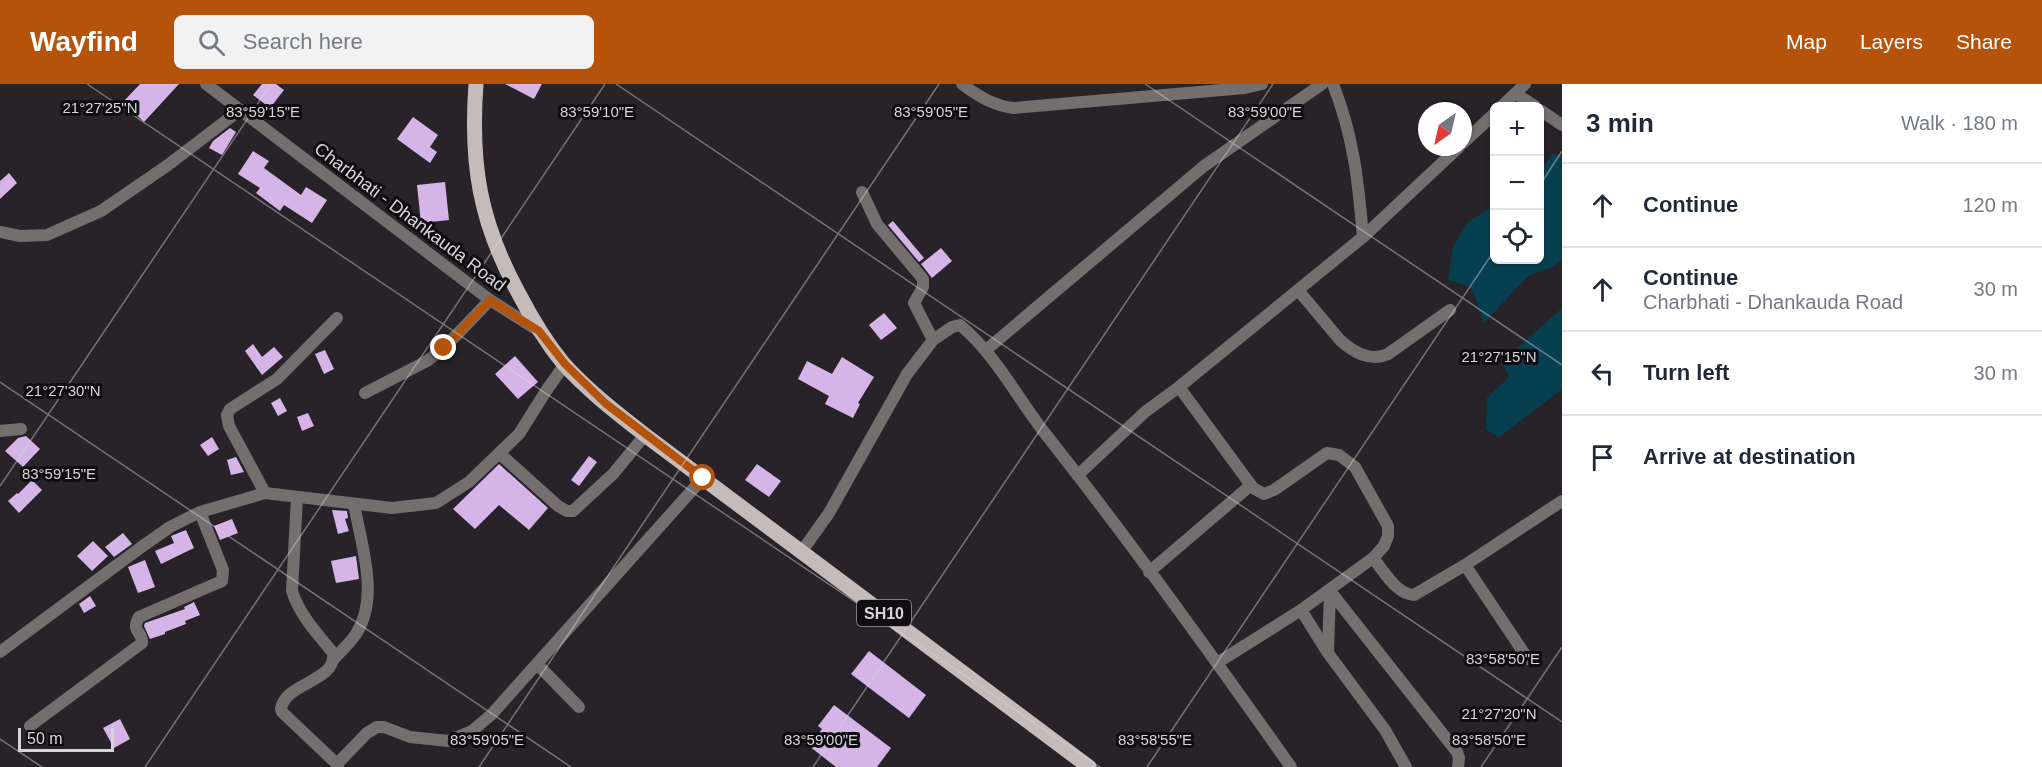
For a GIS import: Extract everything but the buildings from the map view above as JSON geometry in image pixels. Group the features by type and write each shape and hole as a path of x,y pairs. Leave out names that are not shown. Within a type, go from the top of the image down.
{"main road":[{"name":"SH10","path":"476,84 475,150 483,210 501,261 539,331 565,364 605,403 650,439 1089,767"}],"street":[{"name":"Charbhati - Dhankauda Road","path":"206,84 490,300 539,331"},
{"path":"962,84 990,102 1014,108 1245,88 1262,84"},
{"path":"986,350 1204,166 1322,84"},
{"path":"1333,84 1346,117 1352,142 1363,237"},
{"path":"1507,102 1525,84"},
{"path":"1516,94 1529,102"},
{"path":"0,232 20,236 47,235 101,211 240,111"},
{"path":"1544,113 1562,125"},
{"path":"1472,135 1490,118"},
{"path":"1078,475 1145,412 1363,237 1449,156"},
{"path":"862,192 877,224 923,279 923,287 914,303 933,340"},
{"path":"1299,290 1347,347 1370,357 1388,354 1450,310"},
{"path":"365,393 427,361 444,348 490,300"},
{"path":"266,493 229,426 227,416 230,409 262,391 277,379 337,318"},
{"path":"801,551 829,513 907,374 933,340 952,327 960,325 986,350 1291,767"},
{"path":"0,652 170,527 200,513 266,493 392,508 436,503 468,482 519,434 565,364"},
{"path":"1179,387 1251,485 1263,494 1274,490 1327,453 1339,455 1355,467 1388,526 1388,536 1384,546 1373,558 1330,591 1217,663"},
{"path":"0,431 21,429"},
{"path":"500,454 558,506 567,511 573,511 650,439"},
{"path":"297,497 292,591 304,617 333,652 334,659 333,664 327,670 286,697 281,709 338,766 367,733 377,727 384,727 410,737 448,741 472,731 492,714 703,478"},
{"path":"1149,572 1251,485"},
{"path":"1373,558 1405,595 1414,596 1466,565 1562,501"},
{"path":"334,659 356,634 367,602 367,579 354,504"},
{"path":"30,726 140,645 143,639 135,625 139,617 222,581 224,570 200,513"},
{"path":"1466,565 1528,659"},
{"path":"1328,653 1330,591"},
{"path":"1330,591 1457,752 1462,764"},
{"path":"1301,610 1328,653 1385,730 1403,766"},
{"path":"537,663 579,707"}],"water":[{"path":"1552,154 1562,156 1562,260 1552,267 1528,276 1484,323 1469,286 1448,280 1453,247 1467,223 1490,208 1490,264 1544,264 1544,166"},
{"path":"1562,308 1562,389 1499,437 1486,430 1487,398 1509,377 1502,362"}],"route":[{"path":"444,348 490,300 539,331 565,364 605,403 703,478"}]}
